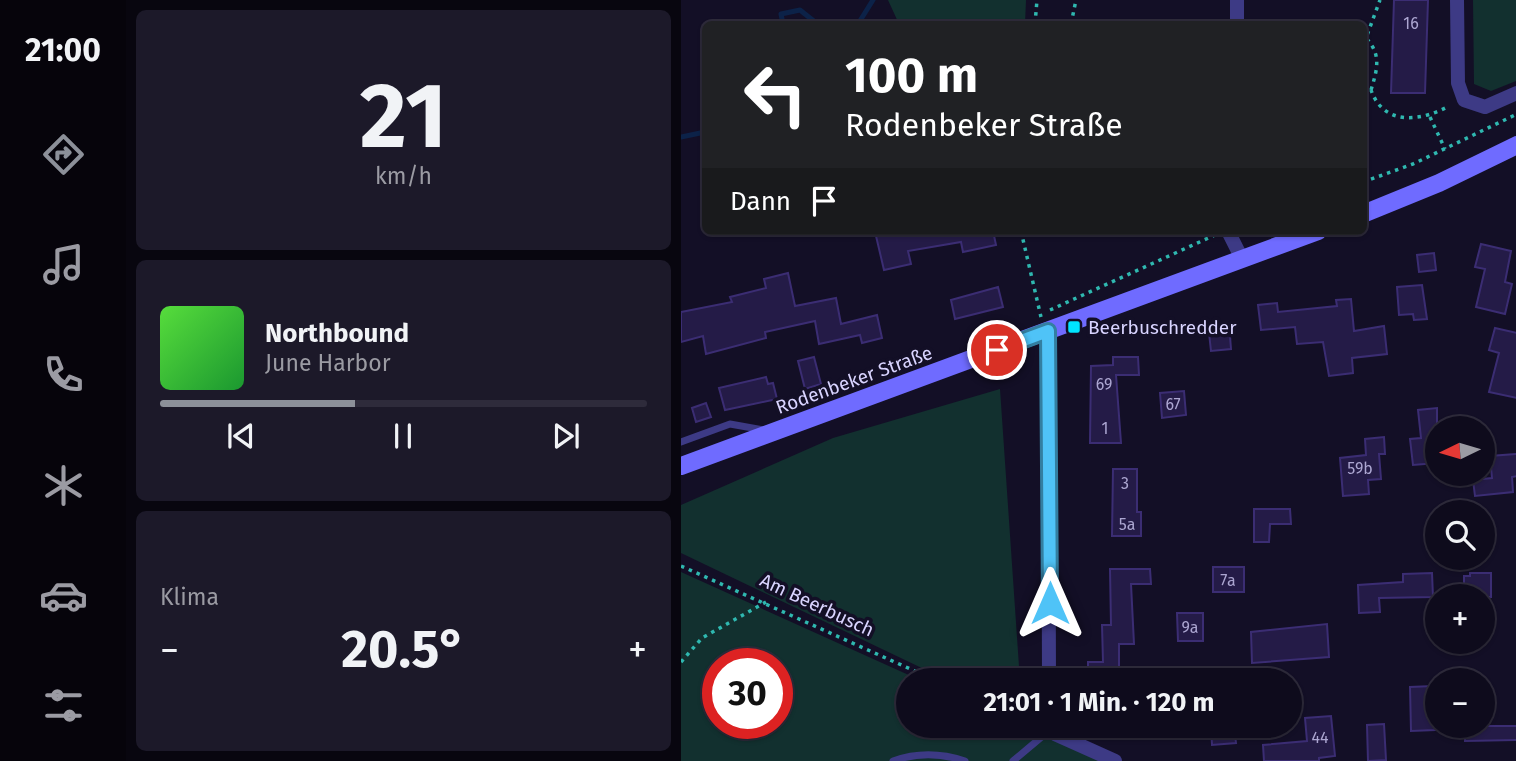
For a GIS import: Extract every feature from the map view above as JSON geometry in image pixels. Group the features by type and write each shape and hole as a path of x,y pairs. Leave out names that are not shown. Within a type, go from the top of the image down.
{"street":[{"path":"1237,0 1237,21"},
{"path":"1457,0 1458,83 1464,100 1485,107 1516,93"},
{"path":"1367,212 1439,183 1516,145"},
{"path":"1228,235 1242,259"},
{"name":"Rodenbeker Straße","path":"681,466 1306,235"},
{"path":"1048,331 1049,668"},
{"path":"1070,738 1115,761"}],"lane":[{"path":"681,442 730,424 775,432"},
{"path":"1013,761 1039,738"},
{"path":"893,761 905,757 944,754 965,761"}],"path":[{"path":"1036,21 1037,0"},
{"path":"1072,21 1076,0"},
{"path":"1367,33 1380,0"},
{"path":"1367,40 1372,45 1379,64 1371,90 1375,101 1400,118 1430,117 1464,100"},
{"path":"1367,88 1371,90"},
{"path":"1367,179 1445,149 1516,114"},
{"path":"1430,117 1445,149"},
{"path":"1022,235 1040,314 1048,331"},
{"path":"1040,314 1217,235"},
{"name":"Am Beerbusch","path":"681,566 909,668"},
{"path":"681,662 702,638 766,602"}],"green space":[{"path":"888,0 1026,0 1025,21 898,21"},
{"path":"1473,0 1516,0 1516,81 1491,91 1474,84"},
{"path":"1000,389 1019,668 922,668 681,553 681,505 833,438"},
{"path":"681,572 896,669 896,738 1049,738 1100,761 681,761"}],"building":[{"path":"1394,0 1428,0 1425,93 1391,93"},
{"path":"994,235 996,245 963,252 961,242 908,251 911,264 884,270 876,236"},
{"path":"1481,244 1511,251 1505,282 1512,284 1505,314 1476,307 1485,269 1475,267"},
{"path":"1434,253 1436,270 1419,272 1417,255"},
{"path":"788,273 795,306 836,298 841,324 877,315 882,338 862,343 860,335 819,344 815,321 765,332 766,338 706,354 703,336 681,342 681,312 732,302 730,297 766,288 764,279"},
{"path":"1422,285 1427,319 1414,320 1413,314 1399,315 1397,287"},
{"path":"998,287 1003,307 955,319 951,300"},
{"path":"1351,299 1354,331 1384,326 1387,354 1352,358 1353,373 1329,376 1323,342 1297,344 1295,327 1261,330 1258,305 1277,303 1278,312 1337,306 1336,300"},
{"path":"1229,323 1231,349 1211,351 1208,324"},
{"path":"1495,328 1517,333 1517,398 1489,392 1499,353 1489,350"},
{"path":"814,357 821,384 805,389 798,361"},
{"path":"1113,357 1138,357 1139,375 1116,375 1121,443 1090,443 1091,366 1113,365"},
{"path":"766,377 768,384 773,383 777,399 725,410 719,388"},
{"path":"1184,391 1186,415 1162,418 1160,393"},
{"path":"706,403 711,417 696,422 692,408"},
{"path":"1437,408 1437,416 1425,416 1425,464 1413,465 1410,439 1421,438 1418,410"},
{"path":"1384,437 1385,454 1379,454 1381,479 1368,480 1369,494 1343,496 1340,458 1366,455 1365,439"},
{"path":"1517,454 1517,476 1512,477 1513,492 1475,496 1474,486 1495,486 1495,456"},
{"path":"1113,469 1137,469 1137,512 1141,512 1141,536 1112,536"},
{"path":"1254,509 1290,509 1291,524 1270,524 1269,542 1254,542"},
{"path":"1213,567 1244,567 1244,592 1213,592"},
{"path":"1110,569 1150,569 1151,584 1131,584 1134,644 1119,644 1119,668 1088,668 1088,662 1103,662 1102,625 1111,625"},
{"path":"1432,573 1432,584 1425,584 1425,597 1379,598 1380,612 1359,613 1358,585 1403,582 1403,574"},
{"path":"1470,573 1491,573 1491,584 1464,584 1464,576 1470,576"},
{"path":"1177,613 1203,613 1203,641 1178,641"},
{"path":"1327,624 1329,657 1252,663 1251,632"},
{"path":"1425,686 1425,730 1411,731 1410,687"},
{"path":"1331,716 1335,756 1319,758 1319,761 1264,761 1263,745 1307,741 1305,718"},
{"path":"1384,724 1386,760 1368,761 1367,725"},
{"path":"1495,726 1517,726 1517,740 1465,741 1465,738 1495,738"},
{"path":"1212,738 1235,738 1236,743 1212,745"}],"waterway":[{"path":"860,21 873,0"},
{"path":"782,21 781,14 800,10 814,21"},
{"path":"681,137 702,133"}],"place":[{"name":"Beerbuschredder","path":"1074,327"}],"route":[{"path":"997,350 1048,331 1051,350 1050,603"}]}
